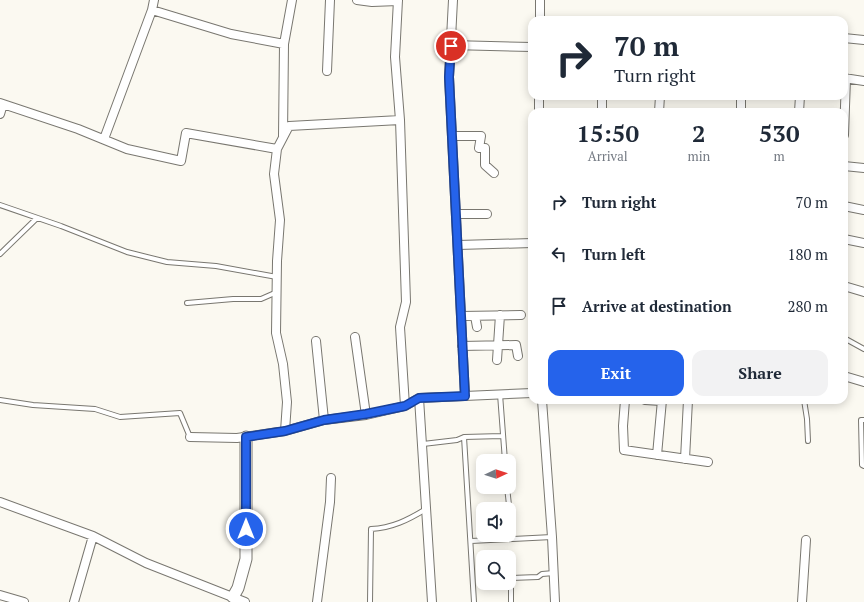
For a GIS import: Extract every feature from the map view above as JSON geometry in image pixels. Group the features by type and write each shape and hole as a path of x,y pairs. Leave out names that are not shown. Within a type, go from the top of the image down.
{"street":[{"path":"104,139 152,10 154,0"},
{"path":"283,138 284,44 292,0"},
{"path":"327,71 330,0"},
{"path":"357,0 372,2 398,1 395,57 400,120 406,302 400,327 405,406"},
{"path":"453,0 449,77 465,396"},
{"path":"540,0 540,16"},
{"path":"152,10 232,34 284,44"},
{"path":"848,38 864,40"},
{"path":"451,46 528,46"},
{"path":"848,78 864,81"},
{"path":"0,114 2,103 104,139 127,149 181,161 186,133 277,149"},
{"path":"285,431 287,402 276,333 280,220 274,174 277,149 289,126 400,120"},
{"path":"452,136 481,136 479,148 486,148 485,165 494,173"},
{"path":"848,166 864,168"},
{"path":"848,207 864,210"},
{"path":"456,214 486,214"},
{"path":"848,240 864,243"},
{"path":"458,245 528,243"},
{"path":"848,287 864,292"},
{"path":"497,360 500,315"},
{"path":"461,316 520,315"},
{"path":"475,316 477,327"},
{"path":"355,337 366,414"},
{"path":"316,340 324,420"},
{"path":"462,346 516,345 518,356"},
{"path":"848,377 864,382"},
{"path":"190,437 246,437 285,431 324,420 366,414 405,406 419,398 528,393"},
{"path":"419,398 432,602"},
{"path":"542,404 555,602"},
{"path":"625,404 623,426 624,450 708,462"},
{"path":"657,455 662,404"},
{"path":"685,459 688,404"},
{"path":"231,598 238,588 246,559 246,437"},
{"path":"317,602 330,502 331,478"},
{"path":"0,502 93,536 146,563 231,598 245,602"},
{"path":"74,602 93,536"},
{"path":"802,602 806,540"},
{"path":"0,595 24,602"}],"lane":[{"path":"0,205 127,252 166,262 216,266 277,277"},
{"path":"0,254 37,218"},
{"path":"187,303 233,299 261,299 278,292"},
{"path":"848,340 864,349"},
{"path":"500,394 504,454"},
{"path":"0,400 33,405 95,409 120,417 180,413 190,437"},
{"path":"805,404 808,441"},
{"path":"864,420 861,420 862,466 864,466"},
{"path":"423,444 457,440 464,437 502,436"},
{"path":"464,437 474,602"},
{"path":"370,602 371,529 386,528 405,522 426,509"},
{"path":"516,537 552,537"},
{"path":"471,541 476,540"},
{"path":"511,602 511,578 538,577 542,574 554,573"}],"route":[{"path":"246,529 246,437 285,431 324,420 366,414 405,406 419,398 465,396 449,77 451,46"}]}
